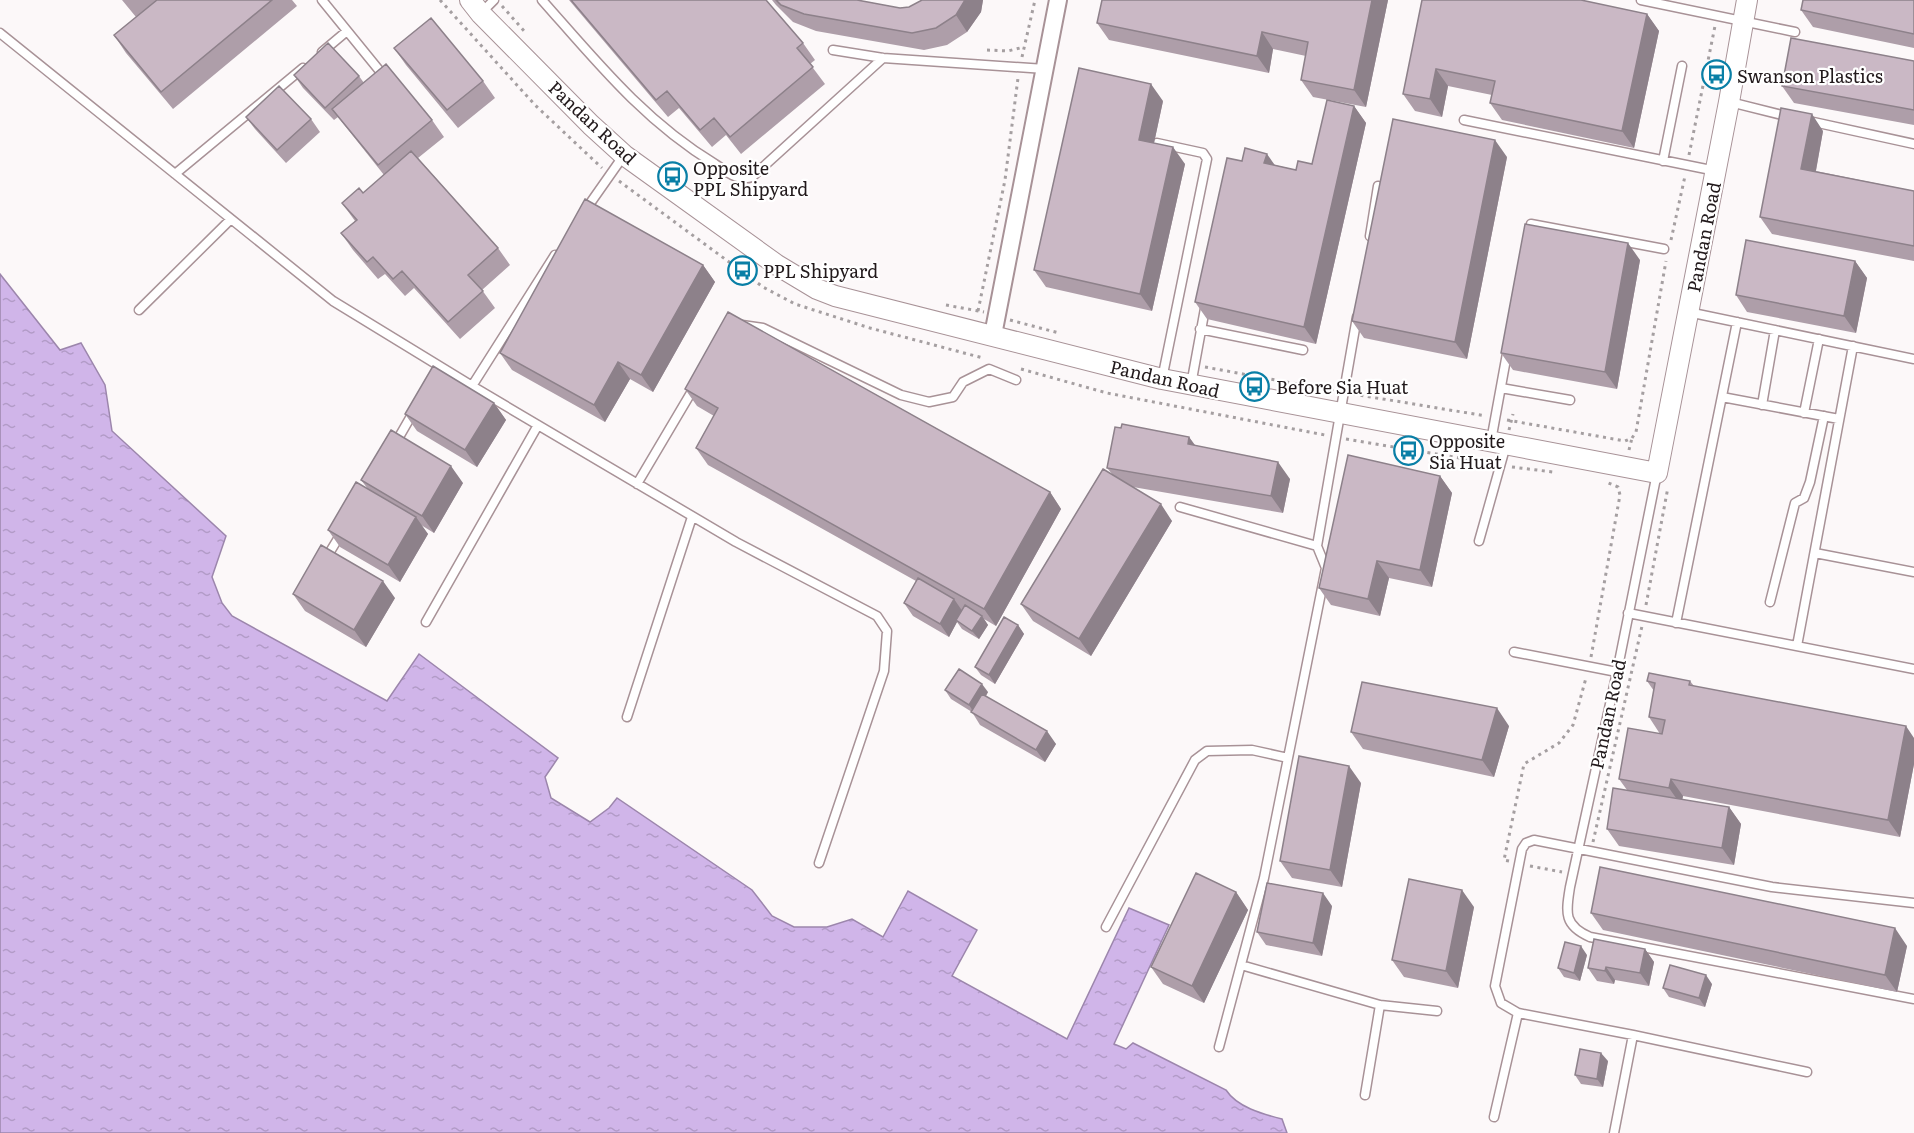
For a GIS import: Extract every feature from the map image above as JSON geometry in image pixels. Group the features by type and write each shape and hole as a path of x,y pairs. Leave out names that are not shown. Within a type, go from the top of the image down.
{"street":[{"path":"995,326 1058,0"},
{"name":"Pandan Road","path":"486,3 591,124 624,155 777,265 817,289 849,300 995,326 1162,380 1657,473 1730,102 1747,0"}],"lane":[{"path":"322,0 383,75"},
{"path":"542,0 621,90 648,116 687,147 741,179 752,177 884,58"},
{"path":"1641,0 1743,20 1794,35 1804,41"},
{"path":"175,174 347,31"},
{"path":"0,33 333,301 692,517 877,616 886,631 884,671 819,863"},
{"path":"833,50 884,58 1045,69"},
{"path":"1663,161 1682,66"},
{"path":"1730,102 1914,144"},
{"path":"1464,120 1716,171"},
{"path":"1157,143 1203,153 1207,159 1162,380"},
{"path":"576,223 624,155"},
{"path":"1369,243 1378,186"},
{"path":"139,310 231,219"},
{"path":"1527,247 1531,224 1666,251"},
{"path":"472,386 558,250"},
{"path":"1191,385 1207,295"},
{"path":"1219,1047 1264,878 1326,568 1317,546 1342,414 1358,312"},
{"path":"1688,312 1914,359"},
{"path":"1676,623 1737,322"},
{"path":"735,327 746,324 763,328 900,395 929,402 953,397 963,382 989,369 1016,380"},
{"path":"1200,328 1303,350"},
{"path":"1762,405 1775,330"},
{"path":"1804,412 1819,339"},
{"path":"1479,541 1498,443 1495,418 1509,341"},
{"path":"1797,646 1853,346"},
{"path":"435,377 441,367"},
{"path":"637,484 701,377"},
{"path":"1501,388 1570,400"},
{"path":"1722,397 1839,419"},
{"path":"392,449 416,408"},
{"path":"1770,602 1795,504 1804,498 1810,482 1824,416"},
{"path":"426,621 538,426"},
{"name":"Pandan Road","path":"1657,473 1566,914 1571,924 1590,937 1914,999"},
{"path":"1180,507 1317,546"},
{"path":"627,717 692,517"},
{"path":"318,571 349,520"},
{"path":"1815,553 1914,572"},
{"path":"1628,613 1914,669"},
{"path":"1514,652 1617,672"},
{"path":"1106,927 1195,760 1207,751 1252,750 1288,758"},
{"path":"1807,1072 1518,1013 1501,1003 1495,986 1522,849 1526,843 1534,840 1772,887 1914,903"},
{"path":"1241,965 1380,1005 1437,1011"},
{"path":"1365,1095 1380,1005"},
{"path":"1494,1117 1518,1013"},
{"path":"1614,1133 1633,1035"}],"path":[{"path":"440,0 535,105 610,174 763,287 795,304 870,328 986,359"},
{"path":"978,310 1005,180 1020,67 1035,0"},
{"path":"486,3 525,32"},
{"path":"1670,241 1717,15"},
{"path":"987,50 1008,51 1024,47"},
{"path":"1194,365 1626,441 1636,432 1666,251"},
{"path":"943,304 978,310 995,326 1065,335"},
{"path":"1019,369 1107,393 1337,438 1495,464"},
{"path":"1506,466 1564,474"},
{"path":"1573,874 1504,860 1524,764 1559,743 1573,725 1589,666 1620,495 1618,487 1598,479"}],"water":[{"path":"0,274 60,350 81,343 105,385 112,431 226,536 212,577 222,603 232,616 387,701 419,654 558,758 545,777 551,798 590,822 609,808 617,798 752,890 772,916 794,927 827,927 852,919 883,937 908,891 977,930 952,976 1067,1039 1129,908 1169,925 1114,1044 1126,1049 1133,1043 1226,1090 1243,1105 1282,1119 1287,1133 0,1133"}],"building":[{"path":"157,0 272,0 161,92 114,35"},
{"path":"571,0 766,0 803,43 797,48 813,67 730,137 714,118 700,130 667,91 656,100"},
{"path":"776,0 857,0 900,8 909,7 922,0 965,0 956,15 936,28 912,33 804,14 781,5"},
{"path":"1102,0 1372,0 1354,90 1301,80 1308,42 1262,32 1257,56 1097,23"},
{"path":"1422,0 1581,0 1647,14 1622,131 1490,103 1495,81 1436,69 1430,99 1403,94"},
{"path":"1803,0 1914,0 1914,34 1801,10"},
{"path":"431,18 483,81 447,110 394,48"},
{"path":"1791,38 1914,61 1914,110 1782,86"},
{"path":"328,43 359,76 325,108 294,75"},
{"path":"386,64 432,120 378,165 332,109"},
{"path":"1079,68 1151,84 1139,140 1173,147 1140,294 1034,270"},
{"path":"279,86 311,119 277,150 246,117"},
{"path":"1327,100 1354,106 1304,327 1195,302 1227,158 1242,161 1245,148 1267,154 1264,163 1296,170 1298,161 1312,164"},
{"path":"1781,108 1812,114 1801,169 1914,191 1914,246 1760,217"},
{"path":"1393,119 1495,140 1455,342 1352,321"},
{"path":"411,151 498,248 468,275 483,291 448,322 402,271 393,279 373,257 367,262 341,233 357,220 342,203 359,188 363,193"},
{"path":"585,199 703,265 641,375 618,362 594,405 500,353"},
{"path":"1525,224 1628,243 1605,372 1501,353"},
{"path":"1746,240 1855,261 1844,316 1736,295"},
{"path":"728,312 1050,492 984,609 696,448 718,408 685,389"},
{"path":"433,366 494,403 465,450 405,414"},
{"path":"1122,424 1189,437 1188,444 1278,462 1271,496 1107,468 1115,427 1121,428"},
{"path":"391,430 451,466 422,516 361,480"},
{"path":"1348,455 1440,476 1420,570 1377,561 1368,599 1319,588"},
{"path":"1103,469 1161,504 1079,639 1021,604"},
{"path":"356,482 416,517 388,565 328,530"},
{"path":"321,545 383,581 354,630 293,594"},
{"path":"918,578 954,599 940,624 904,603"},
{"path":"965,605 982,616 972,631 956,620"},
{"path":"1004,617 1018,625 989,675 975,667"},
{"path":"959,669 982,684 969,705 945,690"},
{"path":"1649,673 1690,681 1689,685 1906,726 1888,820 1671,779 1669,788 1619,779 1628,728 1662,734 1665,720 1649,717 1655,683 1647,681"},
{"path":"1362,682 1497,708 1482,760 1351,732"},
{"path":"982,694 1047,731 1036,750 971,712"},
{"path":"1299,756 1349,766 1330,870 1280,861"},
{"path":"1613,788 1729,807 1722,848 1607,829"},
{"path":"1600,867 1895,928 1885,975 1591,913"},
{"path":"1196,873 1236,892 1192,986 1151,967"},
{"path":"1409,879 1462,890 1446,971 1392,960"},
{"path":"1267,883 1323,893 1313,943 1257,932"},
{"path":"1594,939 1645,949 1640,973 1606,967 1605,971 1588,968"},
{"path":"1565,942 1581,946 1574,973 1558,968"},
{"path":"1670,965 1706,975 1699,998 1663,988"},
{"path":"1580,1049 1601,1053 1597,1079 1575,1075"}],"place":[{"name":"Swanson Plastics","path":"1716,75"},
{"name":"Opposite PPL Shipyard","path":"672,177"},
{"name":"PPL Shipyard","path":"742,270"},
{"name":"Before Sia Huat","path":"1255,386"},
{"name":"Opposite Sia Huat","path":"1408,450"}]}
